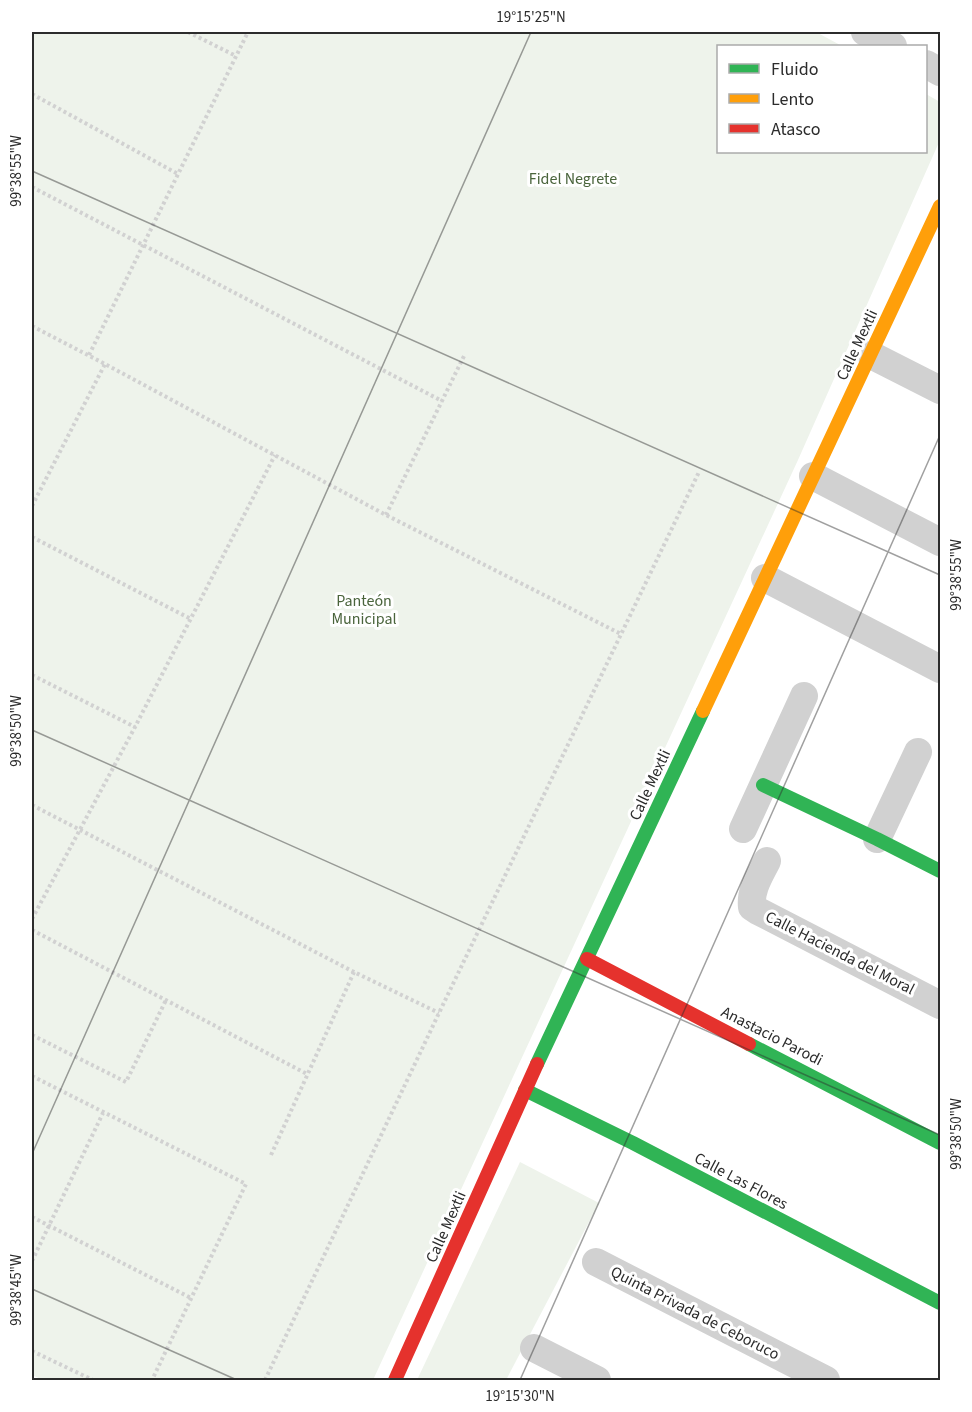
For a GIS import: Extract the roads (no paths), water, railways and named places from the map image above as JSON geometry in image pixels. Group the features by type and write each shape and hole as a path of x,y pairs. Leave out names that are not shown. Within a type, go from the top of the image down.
{"street":[{"path":"865,32 891,45"},
{"name":"Calle Mextli","path":"395,1380 525,1090 813,476 937,222"},
{"path":"871,355 940,390"},
{"path":"813,476 940,542"},
{"path":"765,578 940,669"},
{"path":"743,829 804,696"},
{"path":"877,839 918,752"},
{"path":"763,785 940,871"},
{"name":"Calle Hacienda del Moral","path":"767,861 753,891 752,907 940,1005"},
{"name":"Anastacio Parodi","path":"587,959 940,1143"},
{"name":"Calle Las Flores","path":"525,1090 633,1143 940,1303"},
{"name":"Quinta Privada de Ceboruco","path":"596,1262 826,1380"},
{"path":"534,1348 597,1380"}],"park label":[{"name":"Fidel Negrete","path":"573,179"},
{"name":"Panteón Municipal","path":"364,610"}]}
